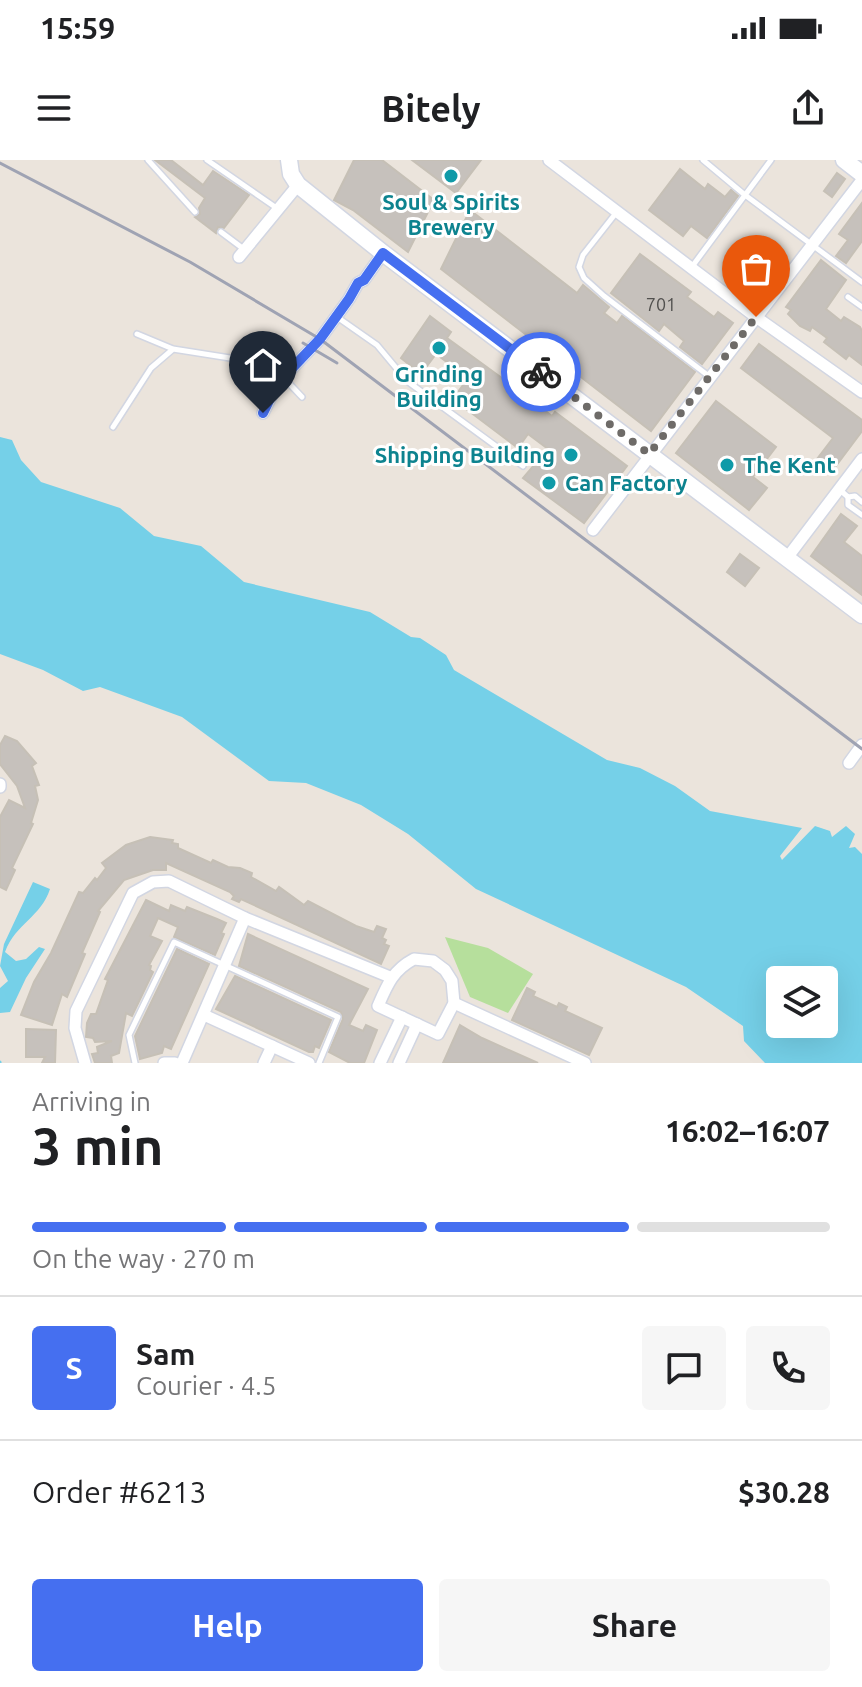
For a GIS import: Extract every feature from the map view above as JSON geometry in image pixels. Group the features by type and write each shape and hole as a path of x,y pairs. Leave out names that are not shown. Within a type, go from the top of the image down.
{"street":[{"path":"289,160 291,174 298,185 383,253 862,615"},
{"path":"593,530 862,177 844,160"},
{"path":"555,162 756,317 862,392"},
{"path":"242,254 298,185"},
{"path":"263,413 269,398 286,374 320,339 358,283 364,280 383,253"},
{"path":"787,558 844,493 862,459"},
{"path":"849,763 862,745"},
{"path":"85,1063 75,1028 76,1011 133,893 153,882 169,881 245,918 390,977"},
{"path":"182,1063 245,918"},
{"path":"414,959 433,961 445,970 452,981 454,1003 438,1034 378,1006 390,977 398,967 414,959"},
{"path":"454,1003 569,1060 585,1063"},
{"path":"204,1015 309,1063"},
{"path":"380,1063 402,1017"},
{"path":"399,1063 417,1024"},
{"path":"264,1063 272,1046"},
{"path":"164,1063 175,1063"}],"lane":[{"path":"148,160 195,212"},
{"path":"207,160 279,209"},
{"path":"703,160 862,282"},
{"path":"691,268 771,160"},
{"path":"617,212 583,255 579,267 584,278 711,377"},
{"path":"221,232 242,254"},
{"path":"848,297 862,307"},
{"path":"337,317 377,345 407,381 523,466"},
{"path":"137,334 173,349 230,358 286,374 302,397"},
{"path":"113,427 151,368 173,349"},
{"path":"844,493 862,502"},
{"path":"844,493 848,505 862,515"},
{"path":"135,1063 129,1035 174,942 338,1017 319,1063"}],"green space":[{"path":"445,937 488,948 533,974 508,1013 470,997"}],"water":[{"path":"0,437 12,440 21,460 41,482 120,508 154,536 201,546 244,582 370,612 446,655 454,670 607,760 640,768 675,786 710,811 802,828 780,856 782,860 815,826 830,831 832,837 846,826 855,834 849,848 855,847 862,854 862,1063 765,1063 744,1041 743,1026 686,987 476,889 408,834 361,805 306,783 269,781 182,717 100,687 83,691 43,670 0,654"},
{"path":"33,882 50,889 46,899 15,934 5,952 16,961 26,959 39,947 45,949 26,978 10,1012 0,1013 0,988 8,981 0,966 4,944"}],"building":[{"path":"155,160 171,160 203,185 213,171 249,195 224,228 218,227 216,233 195,217 200,214 199,208 205,198"},
{"path":"354,160 382,160 434,200 408,252 353,210 334,200"},
{"name":"Soul & Spirits Brewery","path":"412,160 481,160 456,193"},
{"path":"680,169 705,189 708,184 725,197 731,190 738,196 707,238 691,226 683,236 649,210"},
{"path":"837,173 845,179 832,197 824,191"},
{"path":"862,203 862,241 846,263 836,256 848,240 839,234"},
{"path":"470,210 577,293 583,285 609,307 604,313 617,323 622,316 695,372 651,431 441,269"},
{"path":"640,254 691,292 687,297 714,317 718,312 733,323 702,364 680,347 684,341 664,324 659,331 611,293"},
{"path":"821,260 846,280 826,309 841,321 844,317 860,327 862,365 849,355 846,359 824,342 827,338 812,327 810,331 800,326 788,314 791,310 786,307"},
{"path":"430,316 451,332 447,338 510,384 513,380 525,389 522,393 552,416 555,412 627,466 584,523 523,478 548,449 528,434 518,448 453,399 468,378 436,354 421,374 401,358"},
{"path":"759,344 862,420 862,431 833,470 817,459 833,438 741,368"},
{"name":"The Kent","path":"716,401 776,447 753,477 767,488 749,510 676,453"},
{"path":"841,514 857,526 844,542 862,556 862,595 811,556"},
{"path":"740,554 759,568 745,586 727,572"},
{"path":"5,736 17,741 36,763 32,766 39,785 35,786 38,800 33,824 12,868 15,870 6,890 0,887 0,817 9,800 25,808 17,786 0,764 0,745"},
{"path":"150,837 173,840 172,843 178,844 178,848 211,863 213,860 252,873 251,877 276,891 279,887 304,905 308,901 356,926 374,932 377,926 386,929 382,938 386,940 384,944 389,946 381,964 241,899 239,902 232,899 234,896 230,892 166,863 166,870 153,870 124,880 98,911 82,953 85,954 67,997 62,994 52,1025 21,1015 79,892 83,893 95,878 97,880 106,868 102,863 126,845"},
{"path":"146,900 169,911 171,905 185,911 187,907 217,919 226,923 221,933 224,934 215,955 174,937 178,927 158,918 150,936 162,941 149,965 153,972 132,1016 126,1013 119,1053 111,1056 112,1063 95,1063 92,1054 98,1053 97,1047 112,1041 95,1042 93,1038 86,1037 87,1023 91,1014 96,1014 108,980 105,979"},
{"path":"248,934 368,989 349,1025 363,1031 366,1025 377,1030 364,1063 350,1063 329,1052 343,1019 341,1012 239,966"},
{"path":"177,949 209,964 171,1049 164,1046 162,1053 140,1059 135,1036"},
{"path":"235,976 331,1020 319,1048 315,1046 313,1052 309,1052 216,1009"},
{"path":"527,988 535,992 533,996 557,1007 559,1003 567,1007 565,1011 602,1028 589,1055 512,1020"},
{"path":"460,1025 482,1038 538,1063 443,1063"},
{"path":"26,1029 56,1030 55,1063 42,1063 45,1057 26,1057"}],"railway":[{"path":"0,163 190,262 320,339 862,749"},
{"path":"303,343 337,363"}],"way so far":[{"path":"541,372 649,454 756,317"}],"place":[{"name":"Soul & Spirits Brewery","path":"451,176"},
{"name":"Grinding Building","path":"439,348"},
{"name":"Shipping Building","path":"571,455"},
{"name":"The Kent","path":"727,465"},
{"name":"Can Factory","path":"549,483"}],"route":[{"path":"263,413 277,384 320,339 358,283 364,280 383,253 541,372"}]}
